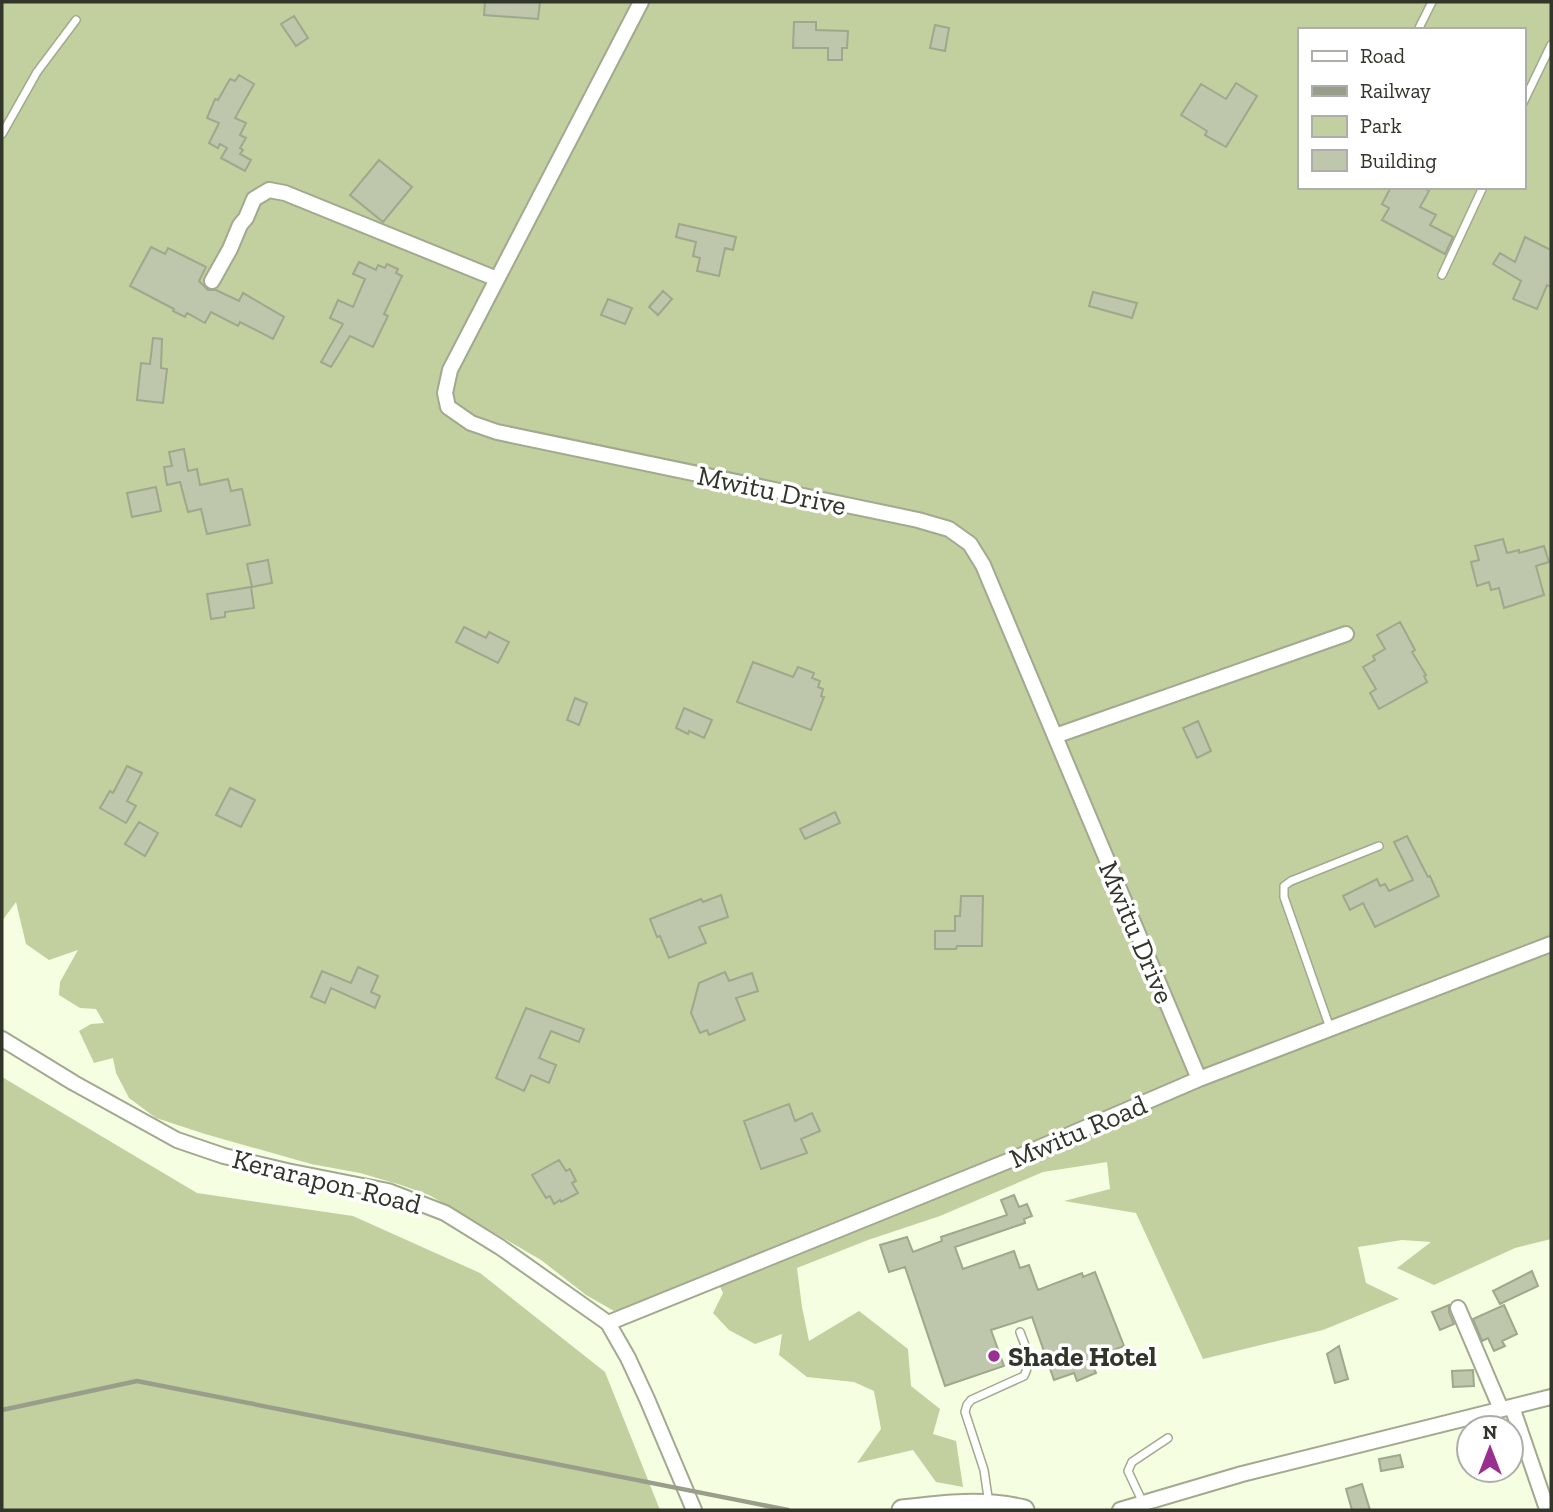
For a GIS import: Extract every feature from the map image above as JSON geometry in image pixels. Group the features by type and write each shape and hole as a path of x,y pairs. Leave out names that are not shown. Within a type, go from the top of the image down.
{"main road":[{"path":"902,1510 989,1504 1024,1510"}],"street":[{"name":"Mwitu Drive","path":"641,2 450,370 445,393 448,407 471,423 497,432 918,520 948,529 970,544 984,565 1199,1079"},
{"path":"212,281 254,199 269,190 285,193 497,279"},
{"path":"1055,736 1346,634"},
{"name":"Mwitu Road","path":"608,1323 1013,1159 1199,1079 1551,944"},
{"name":"Kerarapon Road","path":"2,1039 74,1083 177,1140 224,1156 388,1191 445,1213 500,1247 608,1323 647,1399 694,1510"},
{"path":"1458,1308 1507,1408 1546,1506 1551,1507"},
{"path":"1120,1510 1242,1474 1551,1397"}],"lane":[{"path":"1419,28 1433,2"},
{"path":"2,134 37,72 76,20"},
{"path":"1525,99 1551,45"},
{"path":"1442,275 1482,189"},
{"path":"1330,1029 1284,897 1284,886 1379,846"},
{"path":"989,1504 984,1470 965,1412 971,1399 1024,1376 1030,1359 1020,1332"},
{"path":"1143,1503 1128,1471 1132,1462 1168,1438"}],"green space":[{"path":"2,2 1551,2 1551,1239 1515,1248 1434,1285 1397,1268 1431,1242 1402,1240 1358,1247 1366,1283 1399,1299 1323,1330 1203,1359 1136,1213 1064,1201 1110,1189 1107,1162 1043,1172 940,1216 797,1268 809,1341 859,1311 908,1349 911,1386 940,1409 933,1434 956,1441 963,1487 936,1482 913,1450 857,1463 881,1429 874,1391 854,1382 807,1377 779,1355 782,1334 755,1344 729,1330 713,1313 723,1293 713,1271 614,1311 586,1295 541,1260 429,1195 360,1173 311,1164 156,1118 129,1098 116,1073 113,1058 94,1063 79,1031 91,1024 104,1023 96,1009 80,1008 59,995 60,982 78,950 49,960 26,944 16,902 2,921"},
{"path":"2,1077 197,1193 353,1216 480,1273 605,1372 660,1510 2,1510"}],"building":[{"path":"485,2 540,2 538,19 484,15"},
{"path":"294,16 308,38 296,46 281,24"},
{"path":"794,22 816,22 816,30 848,31 847,48 842,48 842,60 828,60 828,48 793,48"},
{"path":"935,25 949,28 945,51 930,48"},
{"path":"239,75 254,84 235,118 246,123 240,135 246,138 240,148 243,150 240,154 251,160 245,171 221,158 227,148 220,144 218,148 209,143 219,123 207,118 215,99 218,100 230,79 235,81"},
{"path":"1236,83 1257,96 1226,147 1205,135 1207,131 1181,115 1201,84 1226,99"},
{"path":"379,160 412,187 383,222 350,195"},
{"path":"1390,189 1429,191 1420,207 1436,215 1430,225 1453,237 1445,254 1382,220 1389,208 1382,204"},
{"path":"679,224 736,237 733,250 725,248 719,276 697,271 700,258 693,256 696,242 676,237"},
{"path":"1525,237 1551,250 1551,287 1547,285 1537,309 1513,299 1521,281 1493,264 1500,253 1515,262"},
{"path":"151,247 165,254 168,248 206,267 199,281 208,290 216,290 239,301 243,293 284,317 273,339 240,322 238,326 211,312 205,323 187,313 185,317 130,286"},
{"path":"359,262 376,270 378,265 385,268 387,264 398,269 396,273 402,276 384,314 388,316 373,347 350,336 331,367 321,362 343,324 330,318 338,300 353,307 365,279 353,274"},
{"path":"663,291 672,299 658,315 649,307"},
{"path":"1093,292 1137,303 1132,318 1089,306"},
{"path":"608,299 632,308 625,324 601,315"},
{"path":"153,338 162,339 161,368 167,369 163,403 137,400 141,363 150,364"},
{"path":"184,449 188,471 197,469 200,485 228,479 231,491 242,489 250,525 207,534 201,509 188,512 180,482 167,485 164,467 172,466 169,452"},
{"path":"156,487 161,511 132,517 127,493"},
{"path":"1503,539 1507,553 1519,550 1519,553 1544,546 1549,562 1536,566 1544,595 1504,608 1499,588 1491,590 1489,582 1477,586 1471,562 1479,560 1475,546"},
{"path":"268,560 272,583 252,587 247,564"},
{"path":"251,587 254,608 225,612 225,617 211,619 207,594"},
{"path":"1400,622 1415,650 1412,652 1426,675 1424,676 1427,682 1379,709 1370,693 1376,689 1363,667 1375,660 1373,656 1385,649 1377,635"},
{"path":"464,627 486,638 489,632 509,642 498,663 456,642"},
{"path":"753,662 793,677 798,667 814,673 812,678 820,681 818,687 823,689 821,696 824,697 811,730 737,702"},
{"path":"575,698 587,703 579,725 567,720"},
{"path":"684,708 712,720 704,738 676,728"},
{"path":"1198,721 1211,751 1197,758 1183,728"},
{"path":"127,766 142,773 127,801 136,806 126,823 100,808 110,791 113,793"},
{"path":"230,788 255,800 241,827 216,815"},
{"path":"835,812 840,823 805,839 800,829"},
{"path":"139,822 158,833 145,856 125,844"},
{"path":"1407,836 1439,896 1375,927 1363,903 1350,910 1343,896 1377,879 1380,886 1385,884 1389,891 1413,880 1394,842"},
{"path":"721,895 728,917 699,927 706,943 669,958 650,919 701,899 703,902"},
{"path":"961,896 983,896 982,946 935,949 935,931 955,931 955,916 960,916"},
{"path":"358,967 378,976 371,992 380,996 375,1008 331,988 325,1003 311,997 322,971 351,983"},
{"path":"725,972 729,981 752,973 758,991 736,998 745,1020 709,1035 707,1030 700,1033 691,1013 699,983"},
{"path":"526,1008 584,1029 579,1042 551,1031 539,1058 556,1065 549,1083 531,1075 524,1091 496,1078"},
{"path":"789,1104 795,1121 812,1113 820,1131 801,1139 807,1153 761,1169 744,1121"},
{"path":"559,1160 566,1171 570,1169 576,1181 572,1183 578,1193 554,1204 550,1196 546,1198 532,1175"},
{"path":"1014,1195 1019,1207 1027,1204 1032,1216 1024,1219 1025,1223 955,1247 963,1269 1014,1251 1020,1268 1029,1265 1038,1290 1082,1273 1083,1277 1095,1272 1124,1346 1090,1359 1096,1373 1077,1381 1074,1373 1054,1380 1032,1317 991,1330 1004,1366 945,1386 905,1267 889,1272 880,1245 907,1237 913,1252 942,1241 941,1237 1007,1215 1001,1200"},
{"path":"1532,1271 1538,1286 1500,1304 1493,1291"},
{"path":"1449,1305 1454,1324 1440,1330 1432,1312"},
{"path":"1504,1305 1517,1334 1502,1341 1505,1346 1494,1351 1488,1338 1482,1341 1473,1319"},
{"path":"1339,1346 1348,1379 1335,1383 1327,1354"},
{"path":"1473,1370 1474,1386 1453,1387 1452,1371"},
{"path":"1400,1455 1403,1467 1381,1471 1379,1459"},
{"path":"1362,1484 1370,1510 1352,1510 1346,1489"}],"railway":[{"path":"2,1410 137,1381 788,1510"}],"place":[{"name":"Shade Hotel","path":"994,1356"}]}
